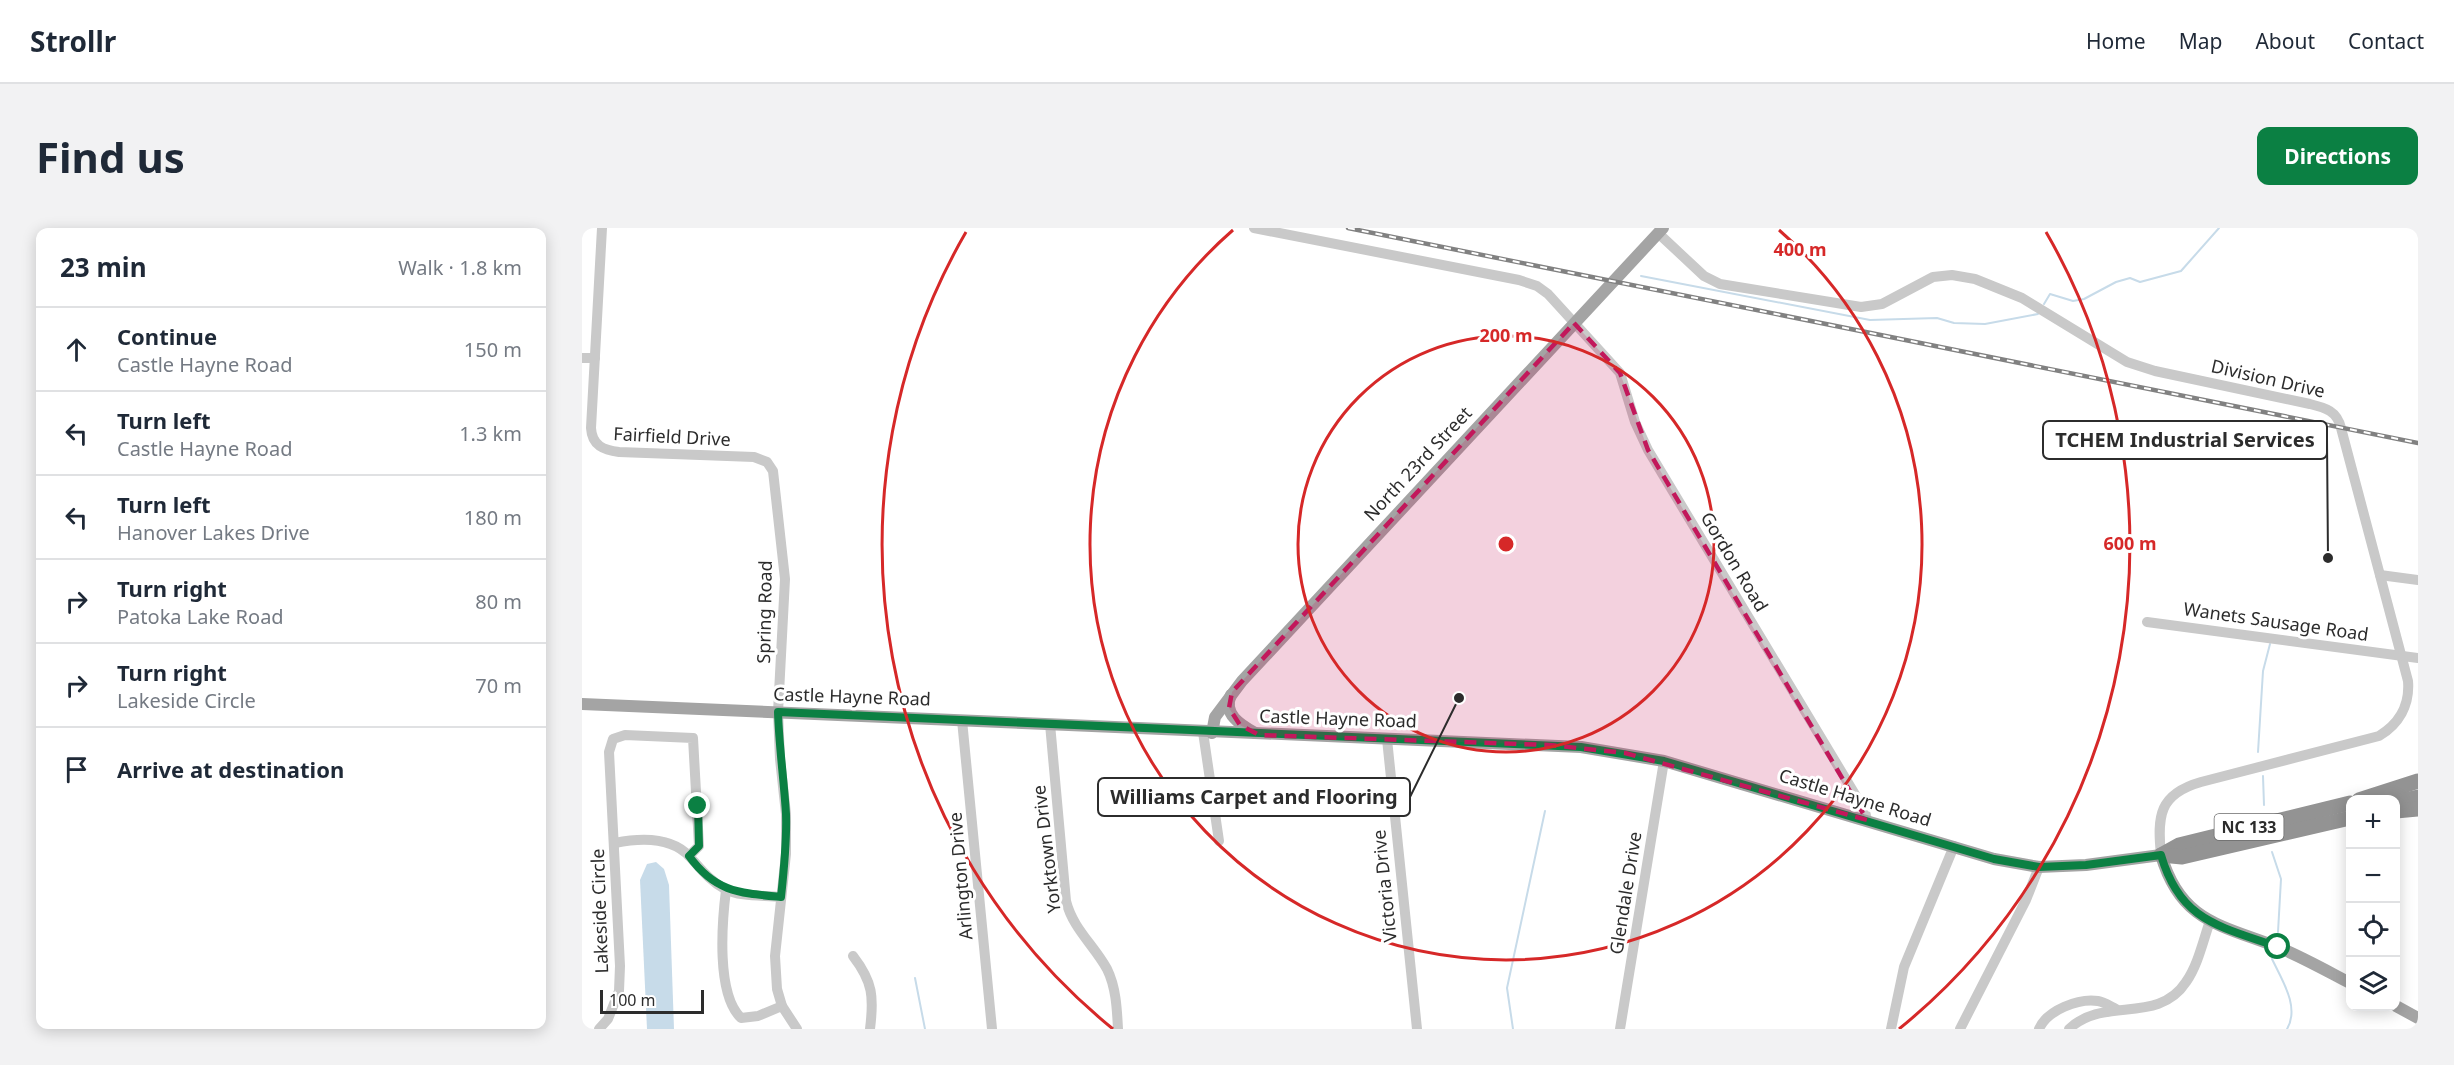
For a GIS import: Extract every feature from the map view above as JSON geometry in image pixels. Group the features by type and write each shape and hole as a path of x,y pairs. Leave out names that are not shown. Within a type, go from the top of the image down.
{"highway":[{"path":"2375,795 2418,782"},
{"path":"2387,795 2418,788"},
{"path":"2400,801 2418,797"},
{"name":"NC 133","path":"2161,855 2179,845 2346,806"},
{"path":"2304,827 2346,807"},
{"path":"2400,811 2418,809"},
{"name":"NC 133","path":"2161,855 2182,857 2346,819"}],"main road":[{"name":"North 23rd Street","path":"1208,733 1215,717 1232,692 1661,230"},
{"path":"1232,692 1229,700 1231,714 1240,725 1259,735"},
{"name":"Castle Hayne Road","path":"582,704 1208,733 1581,747 1664,761 1994,859 2039,867 2086,865 2161,855"},
{"path":"2161,855 2173,888 2183,902 2210,921 2294,954 2346,981"},
{"path":"2400,1008 2418,1018"}],"street":[{"name":"Fairfield Drive","path":"602,228 591,432 599,446 620,452 754,457 764,460 773,471 778,513"},
{"name":"Gordon Road","path":"1254,228 1519,280 1543,290 1620,373 1635,422 1648,450 1865,811 1867,820"},
{"name":"Division Drive","path":"1661,230 1704,276 1720,284 1855,307 1882,304 1933,277 1952,275 1975,279 2022,297 2108,353 2135,365 2328,409 2340,421 2408,681 2408,699 2401,717 2386,732 2368,740 2201,782 2178,790 2169,798 2160,814 2161,855"},
{"path":"582,358 595,358"},
{"name":"Spring Road","path":"778,513 785,579 778,712 786,814 786,854 775,956 777,989 782,1006"},
{"path":"2380,575 2418,579"},
{"name":"Wanets Sausage Road","path":"2147,622 2418,657"},
{"name":"Arlington Drive","path":"962,720 992,1029"},
{"name":"Yorktown Drive","path":"1050,724 1068,909 1077,928 1100,957 1112,979 1119,1029"},
{"path":"1208,733 1219,841"},
{"name":"Lakeside Circle","path":"599,1029 608,1019 619,991 615,843 609,752 613,739 625,735 693,738 699,846 689,856"},
{"name":"Victoria Drive","path":"1387,739 1417,1029"},
{"name":"Glendale Drive","path":"1620,1029 1664,761"},
{"path":"615,843 653,840 673,844 689,856 700,872 726,890 781,897"},
{"path":"1891,1029 1904,967 1954,846"},
{"path":"1960,1029 2026,900 2039,867"},
{"path":"726,890 722,940 726,982 734,1011 741,1018 782,1006 797,1029"},
{"path":"2069,1029 2085,1018 2116,1009 2147,1009 2179,991 2191,973 2210,921"},
{"path":"853,956 866,973 871,986 870,1029"},
{"path":"2039,1029 2057,1010 2086,1002 2097,1001 2116,1009"}],"highlighted area":[{"path":"1574,323 1620,373 1648,450 1867,820 1625,753 1549,745 1259,735 1240,725 1229,708 1232,692"}],"water":[{"path":"656,862 664,869 669,885 674,1029 647,1029 640,880 647,864"}],"waterway":[{"path":"2044,304 2050,294 2073,301 2084,299 2116,282 2130,278 2140,282 2181,271 2219,228"},
{"path":"1641,276 1870,320 1937,318 1954,323 1985,324 2038,314"},
{"path":"2258,752 2263,671 2270,644"},
{"path":"2263,776 2264,805"},
{"path":"1513,1029 1507,988 1545,811"},
{"path":"2272,852 2281,879 2278,932"},
{"path":"2272,959 2291,1003 2292,1012 2287,1029"},
{"path":"915,978 925,1029"}],"railway":[{"path":"1348,228 2418,443"}],"place":[{"name":"TCHEM Industrial Services","path":"2328,558"},
{"name":"Williams Carpet and Flooring","path":"1459,698"}],"route":[{"path":"698,806 699,846 689,856 700,872 726,890 781,897 786,854 786,814 778,712 1259,735 1581,747 1664,761 1829,808 1994,859 2039,867 2086,865 2161,855 2173,888 2193,911 2207,920 2278,947"}]}
